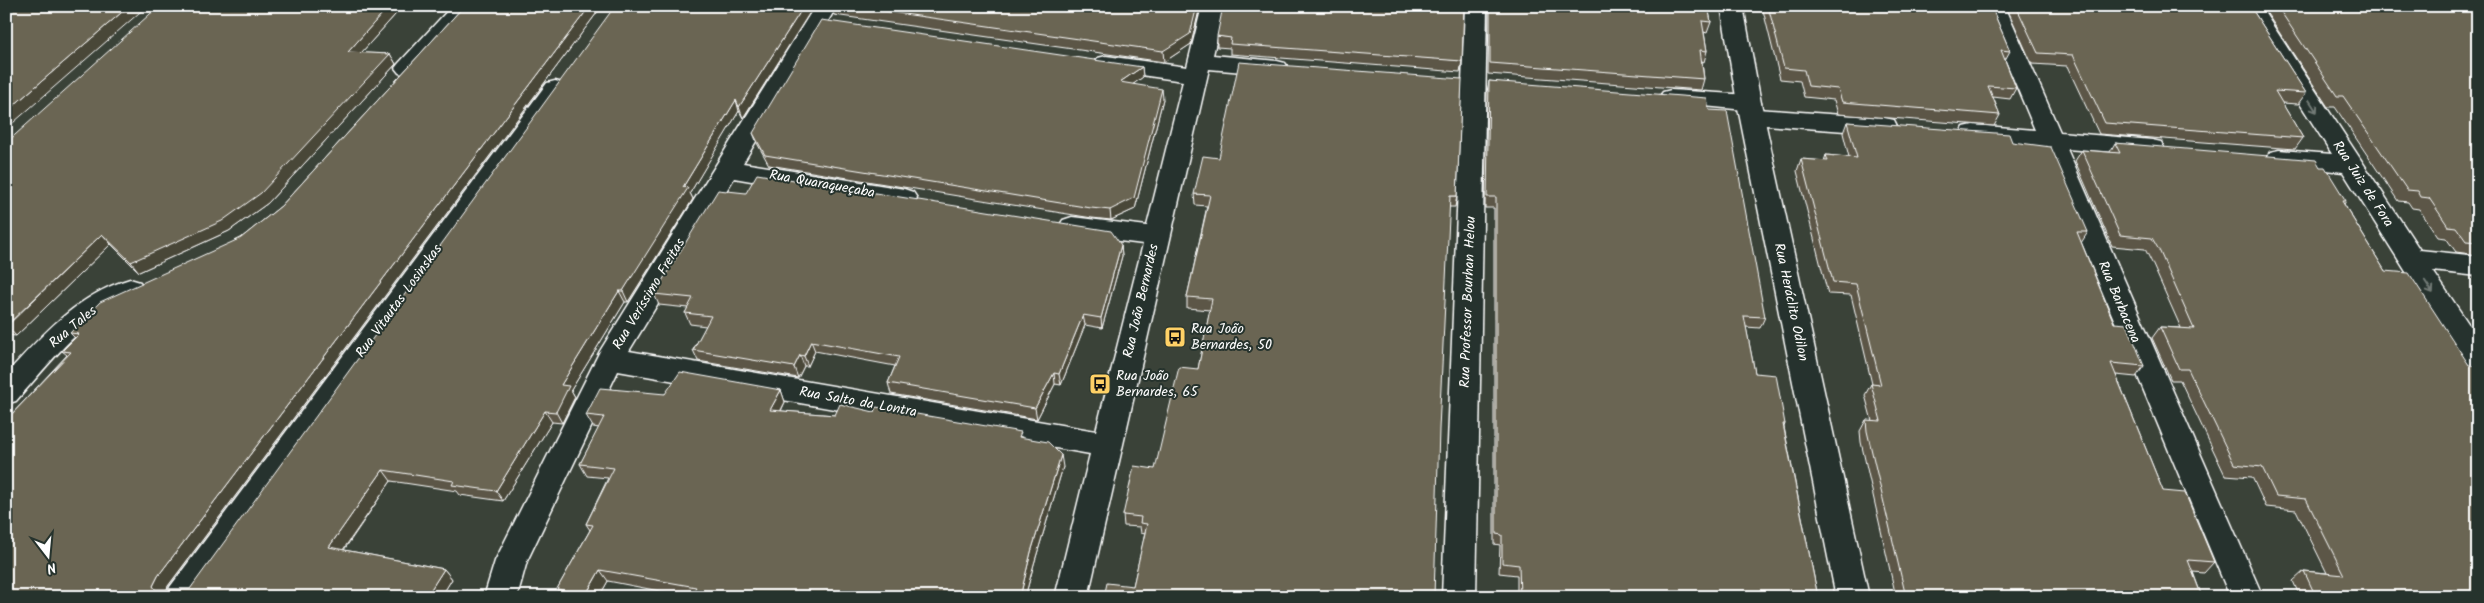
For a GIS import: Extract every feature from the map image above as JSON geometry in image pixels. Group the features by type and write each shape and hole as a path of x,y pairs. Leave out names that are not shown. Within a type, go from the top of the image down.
{"street":[{"path":"391,86 464,6"},
{"name":"Rua João Bernardes","path":"1072,597 1106,445 1213,6"},
{"name":"Rua Professor Bourhan Helou","path":"1459,597 1471,82 1476,6"},
{"name":"Rua Heráclito Odilon","path":"1732,6 1751,109 1853,597"},
{"name":"Rua Barbacena","path":"1994,6 2049,139 2247,597"},
{"name":"Rua Juiz de Fora","path":"2250,6 2478,362"},
{"name":"Rua Veríssimo Freitas","path":"499,596 512,561 610,359 726,168 827,17"},
{"path":"1089,61 1198,69 1298,69"},
{"name":"Rua Vitautas Losinskas","path":"182,597 569,70"},
{"path":"1653,95 1911,128"},
{"path":"1950,132 2175,150"},
{"path":"2253,156 2350,164"},
{"name":"Rua Quaraqueçaba","path":"726,168 928,202"},
{"path":"1044,221 1156,236"},
{"path":"2411,259 2478,266"},
{"name":"Rua Tales","path":"6,393 20,362 97,305 155,278"},
{"name":"Rua Salto da Lontra","path":"610,359 1106,445"}],"building":[{"path":"6,6 129,6 6,112"},
{"path":"159,6 389,6 348,52 390,54 261,193 222,221 131,262 102,234 6,326 6,143"},
{"path":"464,6 590,6 158,576 153,586 155,589 190,589 615,6 804,6 739,107 736,100 683,187 688,188 623,291 619,291 561,385 569,386 556,412 545,411 496,491 452,485 454,481 383,470 329,547 444,569 426,597 6,597 6,416 10,416 71,352 62,351 79,334 70,333 100,302 241,238 281,206"},
{"path":"848,6 1197,6 1190,34 1163,51"},
{"path":"1223,6 1464,6 1462,61 1230,44 1231,38 1217,36"},
{"path":"1490,6 1708,6 1711,22 1702,21 1707,51 1700,50 1704,79 1490,63"},
{"path":"1768,6 1991,6 2010,51 2001,50 2016,88 1988,86 2000,115 1842,102 1838,89 1808,86 1804,70 1784,68"},
{"path":"2016,6 2250,6 2306,93 2275,91 2303,138 2105,123 2073,55 2038,53"},
{"path":"2277,6 2478,6 2478,242 2466,241 2456,227 2448,226 2429,198 2421,197 2418,191 2407,190 2343,96 2337,96"},
{"path":"821,20 1142,67 1120,82 1162,89 1134,198 1110,210 1091,208 765,155 753,133"},
{"path":"1239,62 1462,79 1457,196 1450,196 1439,429 1434,597 1104,597 1107,583 1133,586 1147,524 1140,523 1141,517 1123,515 1134,466 1155,469 1179,367 1198,369 1212,299 1187,297 1210,195 1194,194 1203,156 1219,158"},
{"path":"1489,81 1707,98 1709,110 1727,111 1765,317 1744,316 1755,373 1776,375 1785,424 1783,424 1818,597 1520,597 1519,565 1502,563 1502,535 1496,534 1496,197 1487,197"},
{"path":"1847,122 2009,134 2012,142 2051,147 2088,232 2077,232 2114,323 2127,324 2144,366 2111,363 2163,491 2185,493 2214,562 2188,560 2202,597 1906,597 1867,431 1866,420 1881,421 1871,384 1881,385 1856,284 1833,282 1801,159 1828,161 1826,155 1857,158"},
{"path":"2115,143 2316,160 2320,167 2325,167 2346,201 2342,201 2385,271 2409,273 2469,365 2478,366 2478,597 2316,597 2304,571 2344,575 2306,499 2276,496 2262,467 2234,464 2188,369 2179,369 2160,327 2194,329 2160,252 2152,238 2120,235 2082,150 2120,153"},
{"path":"757,174 1111,231 1121,245 1101,318 1083,315 1059,374 1054,373 1035,408 888,383 899,357 811,341 804,356 800,355 794,367 693,350 711,316 685,313 693,298 654,294 718,190 746,193"},
{"path":"680,372 781,390 770,410 835,415 840,404 874,412 876,407 1021,432 1019,437 1048,442 1061,455 1031,552 1020,597 714,597 693,592 696,587 600,570 585,596 557,589 593,525 586,524 614,468 580,464 604,417 586,415 600,388 665,394"}],"place":[{"name":"Rua João Bernardes, 50","path":"1175,337"},
{"name":"Rua João Bernardes, 65","path":"1100,384"}]}
